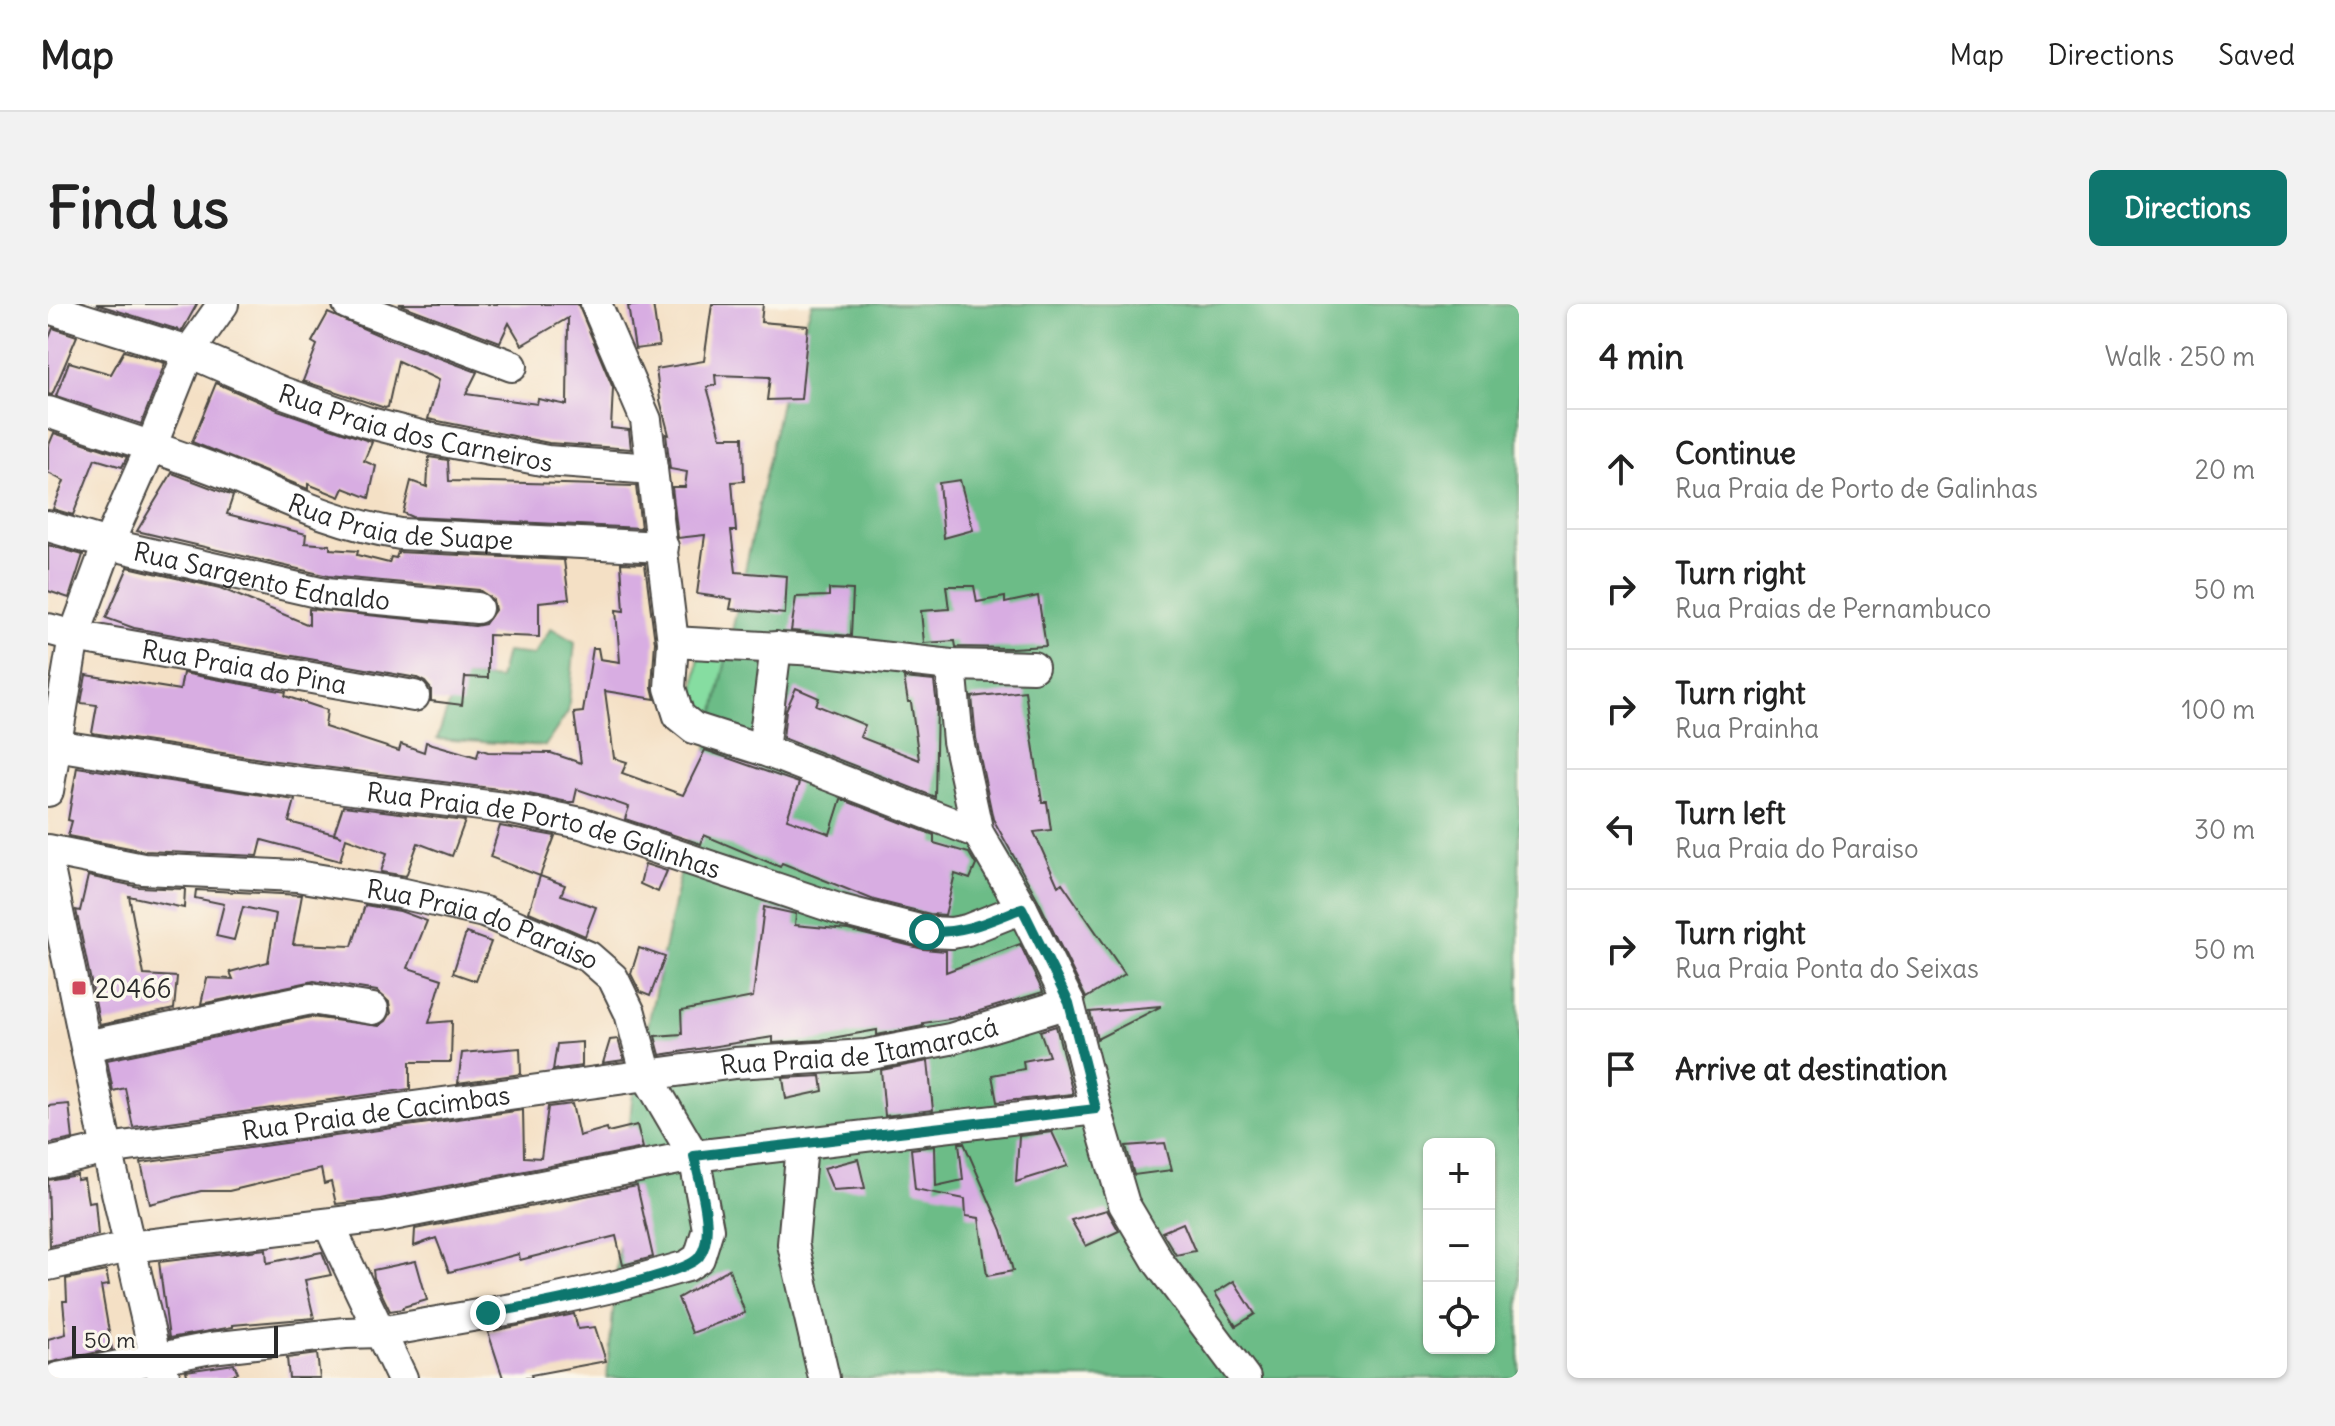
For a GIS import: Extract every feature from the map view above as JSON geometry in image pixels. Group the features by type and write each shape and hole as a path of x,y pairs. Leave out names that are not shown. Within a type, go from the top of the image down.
{"street":[{"path":"48,791 61,633 108,544 189,352 223,304"},
{"path":"348,304 512,366"},
{"path":"596,304 646,420 673,642 670,688 679,716 694,728 763,750 978,833"},
{"name":"Rua Praia dos Carneiros","path":"48,308 189,352 366,422 433,439 547,461 652,469"},
{"name":"Rua Praia de Suape","path":"48,412 238,479 326,517 366,528 416,535 663,547"},
{"name":"Rua Sargento Ednaldo","path":"48,526 108,544 325,594 477,608"},
{"name":"Rua Praia do Pina","path":"61,633 414,696"},
{"path":"673,642 776,647 951,665 1033,667"},
{"path":"763,750 776,647"},
{"path":"951,665 958,741 978,833 1022,908 1069,1003 1124,1204 1159,1263 1245,1378"},
{"name":"Rua Praia de Porto de Galinhas","path":"51,744 265,778 512,809 581,823 841,910 927,932 967,930 1022,908"},
{"name":"Rua Praia do Paraiso","path":"48,850 143,869 297,876 400,893 484,912 589,957 613,978 630,1013 647,1076 694,1156 708,1229 699,1258 687,1266 616,1286 518,1308 380,1332"},
{"path":"48,864 56,949 86,1046 129,1247 161,1369"},
{"path":"86,1046 311,999 373,1009"},
{"name":"Rua Praia de Itamaracá","path":"647,1076 735,1063 866,1055 950,1039 1069,1003"},
{"name":"Rua Praia de Cacimbas","path":"48,1163 107,1149 647,1076"},
{"path":"48,1265 129,1247 329,1225 694,1156 1096,1109"},
{"path":"802,1145 793,1244 824,1378"},
{"path":"329,1225 402,1378"},
{"path":"58,1378 161,1369 211,1348 380,1332"}],"green space":[{"path":"812,304 1519,304 1519,1378 607,1378 632,1100 785,383"},
{"path":"551,628 575,642 568,712 545,746 437,739 459,676 499,679 506,652 534,655"},
{"path":"699,653 761,663 756,738 692,718"}],"building":[{"path":"96,304 197,304 182,331"},
{"path":"399,304 578,304 613,388 611,428 629,430 631,449 549,443 428,419 439,380 398,361 388,407 385,408 303,381 317,345 312,342 328,313 477,372 466,394 537,404 538,399 567,405 568,318 522,345 509,323 500,342"},
{"path":"653,304 659,346 635,349 628,306"},
{"path":"712,304 763,304 761,322 808,326 801,399 767,400 770,377 715,375 716,385 707,387 721,437 743,437 744,481 732,482 736,531 731,531 736,572 787,576 785,614 730,609 732,599 697,594 705,535 678,538 672,487 685,487 687,472 670,469 666,434 669,435 656,369 704,361"},
{"path":"53,328 77,336 52,395 48,394 48,340"},
{"path":"124,351 165,363 141,424 56,396 69,362 111,374"},
{"path":"216,383 278,410 372,442 364,461 376,466 369,498 344,488 340,497 308,484 308,489 192,442"},
{"path":"54,433 127,457 122,467 95,459 73,515 53,509 64,481 48,473 48,447"},
{"path":"429,457 448,460 449,481 636,486 641,528 412,517 403,513 411,481 427,487"},
{"path":"172,473 233,496 227,514 306,534 305,543 358,551 357,555 389,563 398,552 564,560 569,599 539,602 539,637 488,635 488,678 465,677 462,705 431,701 431,689 417,678 134,628 106,618 128,567 220,588 309,625 309,609 475,626 485,624 495,610 493,600 479,590 328,576 137,531"},
{"path":"960,480 973,530 944,538 939,483"},
{"path":"48,545 83,555 69,598 48,591"},
{"path":"621,563 645,564 655,642 652,687 655,699 605,691 614,758 627,762 622,773 683,795 705,750 799,783 787,819 830,834 841,799 934,835 934,843 969,853 976,865 970,879 955,874 945,915 874,900 782,863 780,867 704,835 701,844 625,819 629,807 577,789 574,802 568,802 514,791 268,760 92,733 97,705 81,703 86,675 180,690 183,673 286,692 285,696 327,710 325,727 399,751 401,744 424,752 426,742 477,757 479,749 488,752 551,753 581,763 574,713 583,712 593,648 598,648 600,659 620,662 616,610 624,611"},
{"path":"946,586 974,586 977,602 1005,597 1005,603 1038,596 1046,646 956,647 955,641 924,643 921,611 949,609"},
{"path":"829,589 853,590 851,636 791,631 796,597 829,596"},
{"path":"904,678 934,681 937,706 935,797 783,738 786,710 796,688 819,698 816,705 865,725 860,737 919,760 911,702 908,702"},
{"path":"1025,691 1042,802 1047,802 1051,830 1034,832 1058,886 1062,883 1125,974 1086,998 1038,900 993,819 976,738 972,697"},
{"path":"77,767 295,800 289,822 342,836 334,833 343,806 465,821 452,856 418,843 406,876 381,872 387,853 346,838 340,861 262,840 258,856 145,851 68,836"},
{"path":"500,826 555,836 540,876 490,857"},
{"path":"645,864 667,871 658,892 640,884"},
{"path":"88,876 139,887 185,889 184,908 129,896 144,975 177,977 174,1009 100,1025 76,910 80,911"},
{"path":"540,876 565,885 561,895 596,907 585,936 529,912"},
{"path":"196,890 302,895 293,944 352,946 365,905 400,911 427,921 408,968 442,979 429,1023 452,1021 451,1062 410,1062 410,1089 133,1127 125,1088 113,1091 107,1060 311,1017 379,1026 391,1013 389,1002 377,991 314,981 201,1004 207,978 233,979 230,972 268,962 276,914 243,907 234,940 216,936 224,904 195,898"},
{"path":"764,907 796,914 795,925 848,930 923,949 946,951 946,972 1020,944 1043,992 956,1018 877,1035 877,1030 821,1040 773,1043 773,1037 660,1055 655,1036 682,1034 681,1011 753,997"},
{"path":"466,933 491,942 476,981 453,973"},
{"path":"639,948 665,957 650,996 640,992 631,974"},
{"path":"1160,1007 1097,1039 1090,1012"},
{"path":"1056,1026 1073,1094 997,1102 992,1075 1024,1069 1023,1061 1049,1056 1040,1031"},
{"path":"618,1039 624,1060 603,1063 610,1040"},
{"path":"582,1042 582,1066 553,1070 557,1044"},
{"path":"520,1048 521,1074 458,1083 462,1053"},
{"path":"928,1061 933,1110 885,1116 881,1070"},
{"path":"821,1076 823,1091 786,1099 783,1078"},
{"path":"69,1104 73,1139 48,1144 48,1106"},
{"path":"572,1104 579,1136 607,1128 608,1132 637,1125 643,1148 380,1199 336,1204 331,1182 324,1184 321,1169 229,1191 201,1191 150,1204 141,1163 523,1110 524,1157 541,1158 548,1107"},
{"path":"1052,1132 1068,1166 1016,1182 1019,1136"},
{"path":"959,1143 964,1143 1002,1230 1013,1271 987,1276 979,1218 966,1216 965,1199 915,1189 911,1149 935,1146 936,1186 963,1180"},
{"path":"1165,1143 1172,1170 1134,1175 1126,1146"},
{"path":"858,1159 865,1188 833,1190 824,1168"},
{"path":"77,1175 77,1180 84,1179 88,1202 95,1201 98,1235 50,1246 48,1180"},
{"path":"637,1186 653,1257 623,1265 616,1236 520,1260 519,1254 449,1272 436,1238 414,1246 415,1229"},
{"path":"1107,1210 1119,1231 1086,1246 1071,1220"},
{"path":"1183,1223 1195,1251 1176,1255 1162,1232"},
{"path":"266,1249 267,1263 322,1252 331,1275 305,1280 314,1318 233,1325 169,1338 159,1262"},
{"path":"416,1261 427,1300 390,1311 373,1270"},
{"path":"729,1269 745,1313 692,1333 678,1298"},
{"path":"106,1271 109,1285 101,1286 112,1349 48,1363 48,1339 66,1334 63,1301 67,1301 66,1279"},
{"path":"1234,1281 1255,1314 1236,1326 1215,1293"},
{"path":"574,1314 578,1329 595,1327 606,1361 531,1375 532,1378 503,1378 488,1332"},
{"path":"317,1354 320,1378 289,1378 287,1358"},
{"path":"234,1364 238,1373 224,1378 188,1378 186,1371"}],"place":[{"name":"20466","path":"79,988"}],"route":[{"path":"488,1313 616,1286 687,1266 699,1258 708,1229 694,1156 1096,1109 1069,1003 1022,908 967,930 927,932"}]}
